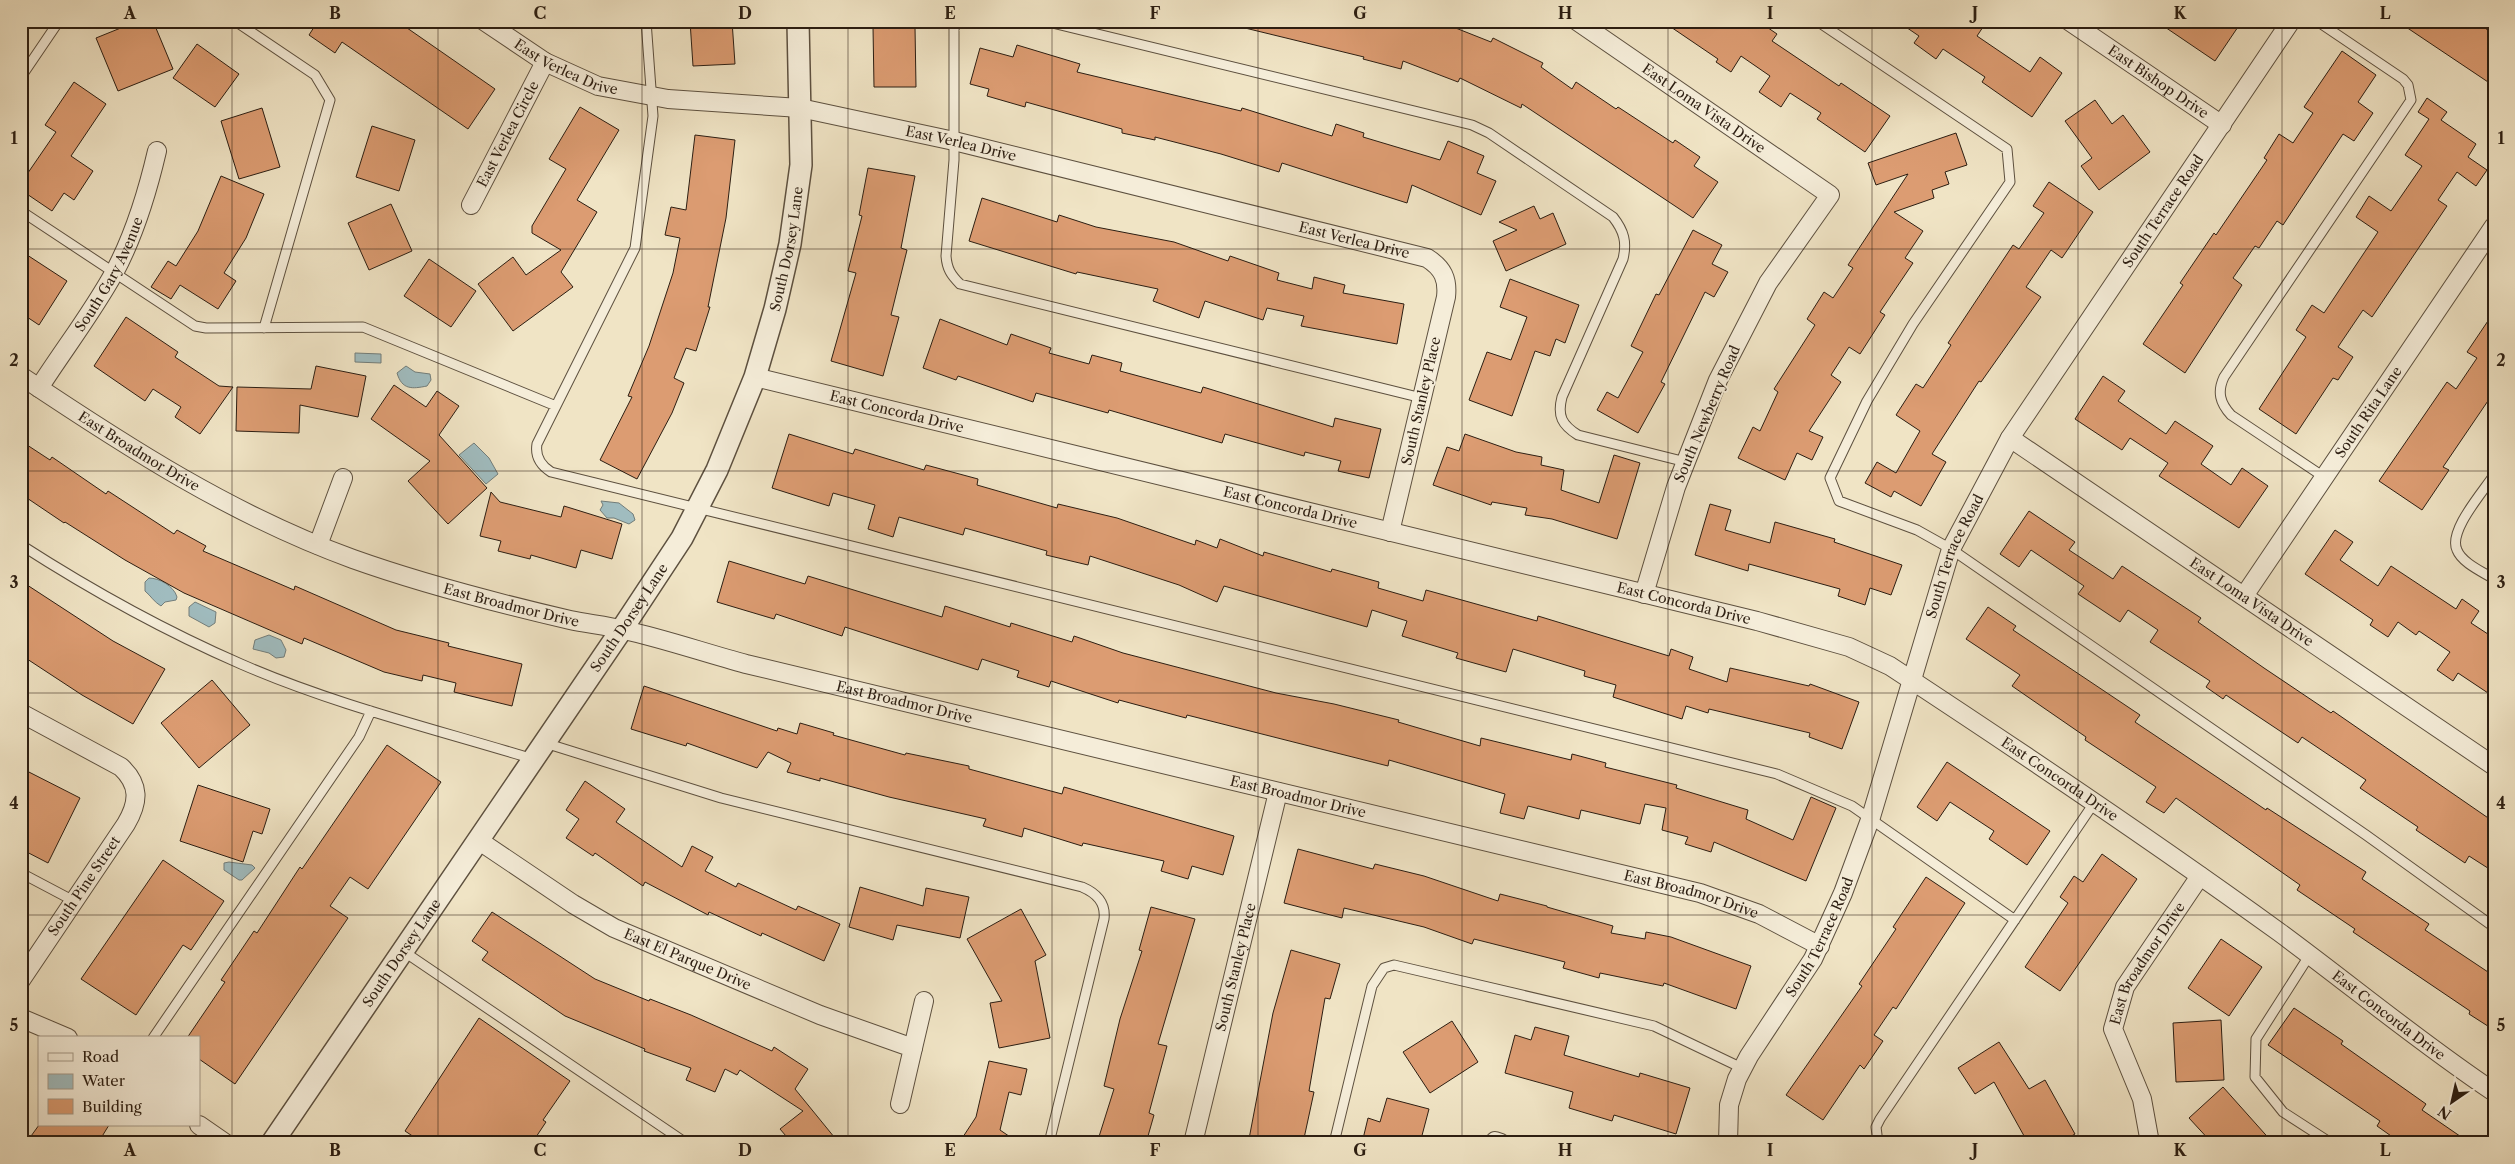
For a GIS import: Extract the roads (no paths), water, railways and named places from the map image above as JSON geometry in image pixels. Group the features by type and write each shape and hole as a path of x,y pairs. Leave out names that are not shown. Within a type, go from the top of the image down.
{"street":[{"name":"East Verlea Drive","path":"484,21 545,62 598,86 652,96 800,108 954,141 1418,254 1436,263 1442,270"},
{"name":"South Dorsey Lane","path":"272,1143 622,629 698,508 730,441 756,377 783,277 796,210 801,165 798,21"},
{"name":"East Loma Vista Drive","path":"1576,21 1830,195"},
{"name":"East Bishop Drive","path":"2069,21 2222,124"},
{"name":"South Terrace Road","path":"1728,1143 1729,1105 1742,1068 1820,946 1871,818 1951,549 2010,438 2292,21"},
{"name":"East Verlea Circle","path":"470,205 545,62"},
{"name":"South Gary Avenue","path":"39,388 114,273 142,209 157,151"},
{"name":"South Newberry Road","path":"1644,594 1662,527 1718,380 1768,283 1830,195"},
{"name":"South Rita Lane","path":"2244,596 2494,226"},
{"name":"South Stanley Place","path":"1390,532 1446,297 1446,279 1442,270"},
{"name":"East Broadmor Drive","path":"21,376 120,442 185,482 251,515 318,545 387,571 461,593 571,620 622,629 746,664 1720,899 1759,914 1820,946"},
{"name":"East Concorda Drive","path":"756,377 1828,639 1872,656 1911,680 2200,876 2410,1033 2494,1092"},
{"name":"East Loma Vista Drive","path":"2010,438 2494,766"},
{"path":"318,545 343,478"},
{"name":"South Pine Street","path":"21,713 111,760 130,776 136,788 137,801 132,814 21,980"},
{"name":"South Stanley Place","path":"1193,1143 1278,792"},
{"name":"East El Parque Drive","path":"478,840 573,904 614,928 820,1015 913,1048"},
{"name":"East Broadmor Drive","path":"2150,1143 2142,1099 2113,1028 2124,987 2200,876"},
{"path":"900,1104 924,1001"},
{"path":"21,1018 63,1036"},
{"path":"200,1126 225,1143"}],"lane":[{"path":"21,77 59,21"},
{"path":"235,21 315,75 330,100 264,328"},
{"path":"646,21 653,116 635,248 536,449 537,456 545,468 557,474 1777,774 1848,803 2015,920"},
{"path":"957,21 954,29 954,141 946,256 947,267 960,284 1422,398"},
{"path":"1044,21 1472,125 1488,133 1613,217 1624,236 1625,248 1623,259 1562,397 1559,408 1560,420 1568,429 1578,435 1686,462"},
{"path":"1817,21 2007,149 2010,182 1903,341 1867,401 1830,478 1839,501 1917,530 1951,549 2366,835 2494,927"},
{"path":"2317,21 2403,79 2408,85 2411,100 2224,377 2220,387 2220,397 2224,408 2232,415 2324,477"},
{"path":"21,211 195,326 206,328 363,327 556,406"},
{"path":"2494,475 2459,527 2455,543 2457,551 2462,558 2494,579"},
{"path":"21,545 172,632 241,664 371,711 1082,887 1095,894 1103,904 1104,919 1049,1143"},
{"path":"154,1036 359,737 371,711"},
{"path":"1878,1143 1876,1127 1880,1119 2094,804"},
{"path":"21,873 74,902"},
{"path":"403,951 686,1143"},
{"path":"2309,956 2256,1039 2255,1077 2283,1112 2331,1143"},
{"path":"1334,1143 1372,986 1384,968 1394,965 1654,1026 1742,1068"}],"water":[{"path":"355,353 381,354 381,363 355,362"},
{"path":"406,366 415,372 430,374 431,380 427,386 412,388 402,383 397,373"},
{"path":"474,443 489,458 498,474 486,484 459,455"},
{"path":"601,501 619,503 633,514 635,520 629,524 614,518 607,518 600,510 603,505"},
{"path":"149,578 161,581 173,589 177,597 176,600 165,602 161,606 156,603 145,591 145,582"},
{"path":"195,602 216,612 215,623 209,627 189,616 189,607"},
{"path":"269,635 281,640 286,650 284,657 276,658 269,653 253,649 255,640"},
{"path":"224,863 252,865 255,868 242,880 239,880 224,870"}]}
